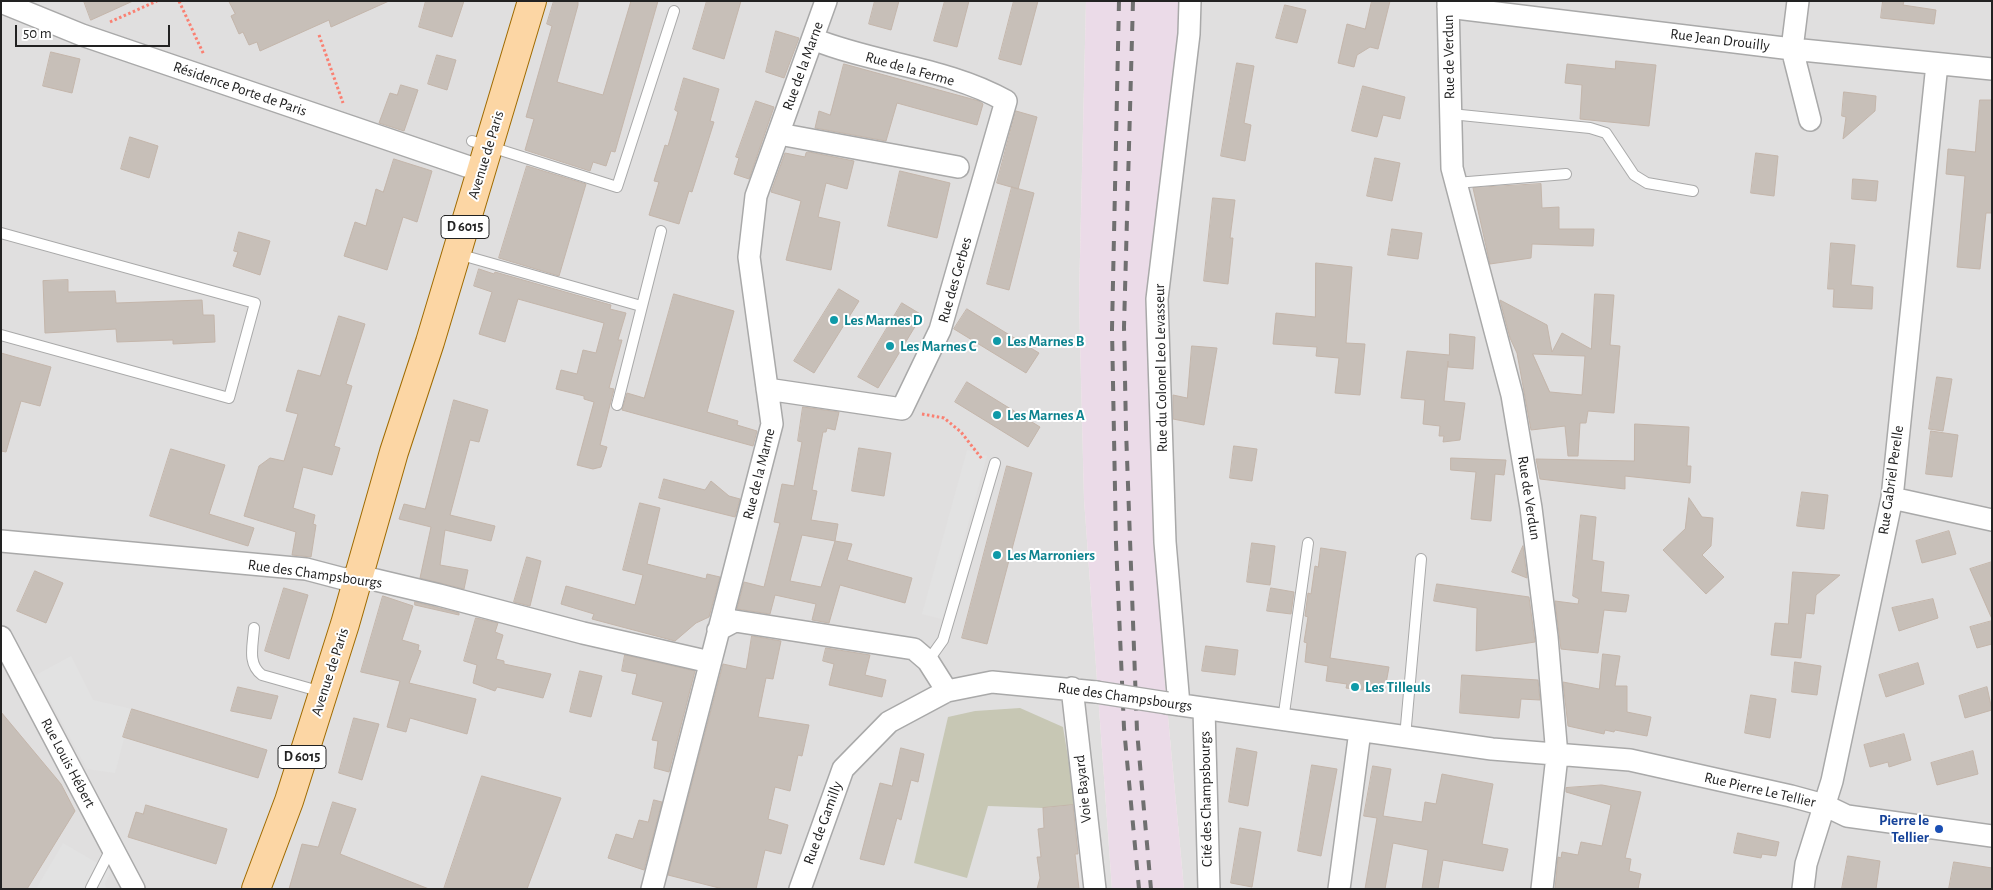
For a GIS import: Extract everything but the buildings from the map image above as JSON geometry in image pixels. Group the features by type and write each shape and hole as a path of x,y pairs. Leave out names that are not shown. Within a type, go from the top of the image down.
{"main road":[{"name":"Avenue de Paris","path":"256,889 289,801 456,254 476,156 513,1"},
{"name":"Avenue de Paris","path":"394,452 420,319 532,1"}],"street":[{"name":"Rue de la Marne","path":"652,889 772,424 749,257 756,196 826,1"},
{"name":"Rue du Colonel Leo Levasseur","path":"1173,704 1165,542 1157,299 1189,34 1190,1"},
{"path":"1798,1 1792,49 1810,120"},
{"name":"Résidence Porte de Paris","path":"1,2 82,35 352,127 476,156"},
{"name":"Rue Jean Drouilly","path":"1448,4 1792,49 1992,69"},
{"name":"Rue de Verdun","path":"1448,4 1452,168 1512,395 1531,508 1548,637 1556,756 1542,889"},
{"name":"Rue de la Ferme","path":"813,39 833,48 949,79 993,94 1006,101"},
{"name":"Rue Gabriel Perelle","path":"1802,889 1806,864 1832,781 1892,498 1937,64"},
{"name":"Rue des Gerbes","path":"902,410 940,330 1006,101"},
{"path":"778,134 958,167"},
{"path":"767,389 902,410"},
{"path":"1892,498 1992,520"},
{"name":"Rue des Champsbourgs","path":"1,541 306,569 344,579 359,576 574,631 710,662"},
{"path":"718,630 735,620 914,649 928,661 947,691"},
{"name":"Rue Louis Hébert","path":"1,637 134,889"},
{"name":"Rue des Champsbourgs","path":"947,691 992,682 1072,688 1360,731 1556,756"},
{"name":"Voie Bayard","path":"1072,688 1095,889"},
{"name":"Rue de Gamilly","path":"800,889 843,769 889,722 947,691"},
{"name":"Cité des Champsbourgs","path":"1204,709 1209,889"},
{"path":"1339,889 1360,731"},
{"name":"Rue Pierre Le Tellier","path":"1556,756 1630,760 1791,796 1824,805 1847,816 1992,836"}],"lane":[{"path":"476,156 617,187 674,12"},
{"name":"Rue de Verdun","path":"1451,114 1590,128 1606,133 1634,175 1647,183 1693,191"},
{"path":"1456,183 1566,174"},
{"path":"617,405 661,231"},
{"path":"1,234 255,303 229,398 1,335"},
{"path":"456,254 641,306"},
{"path":"928,661 942,640 995,463"},
{"path":"1283,720 1308,543"},
{"path":"1405,737 1421,559"},
{"path":"254,628 252,664 256,670 262,675 323,693"},
{"path":"92,888 112,846"}],"path":[{"path":"82,35 157,1"},
{"path":"179,1 216,81"},
{"path":"319,35 352,127"},
{"path":"902,410 944,418 961,432 980,458 995,463"}],"shaded area":[{"path":"1,1 1086,1 1079,299 1084,499 1112,889 1,889"},
{"path":"1086,1 1180,1 1176,95 1158,234 1160,546 1164,674 1184,889 1112,889 1084,499 1079,299"},
{"path":"1180,1 1992,1 1992,889 1184,889 1164,674 1152,411"},
{"path":"967,450 987,456 942,619 922,614"},
{"path":"71,656 93,700 132,709 115,773 87,769 36,675"},
{"path":"1020,708 1063,727 1076,805 1043,808 988,806 967,878 914,863 948,717 975,711"},
{"path":"63,843 111,871 105,884 107,889 36,889"}],"railway":[{"path":"1119,1 1112,329 1116,543 1124,728 1139,889"},
{"path":"1133,1 1124,327 1126,430 1137,731 1151,889"}],"place":[{"name":"Les Marnes D","path":"834,320"},
{"name":"Les Marnes B","path":"997,341"},
{"name":"Les Marnes C","path":"890,346"},
{"name":"Les Marnes A","path":"997,415"},
{"name":"Les Marroniers","path":"997,555"},
{"name":"Les Tilleuls","path":"1355,687"},
{"name":"Pierre le Tellier","path":"1939,829"}]}
